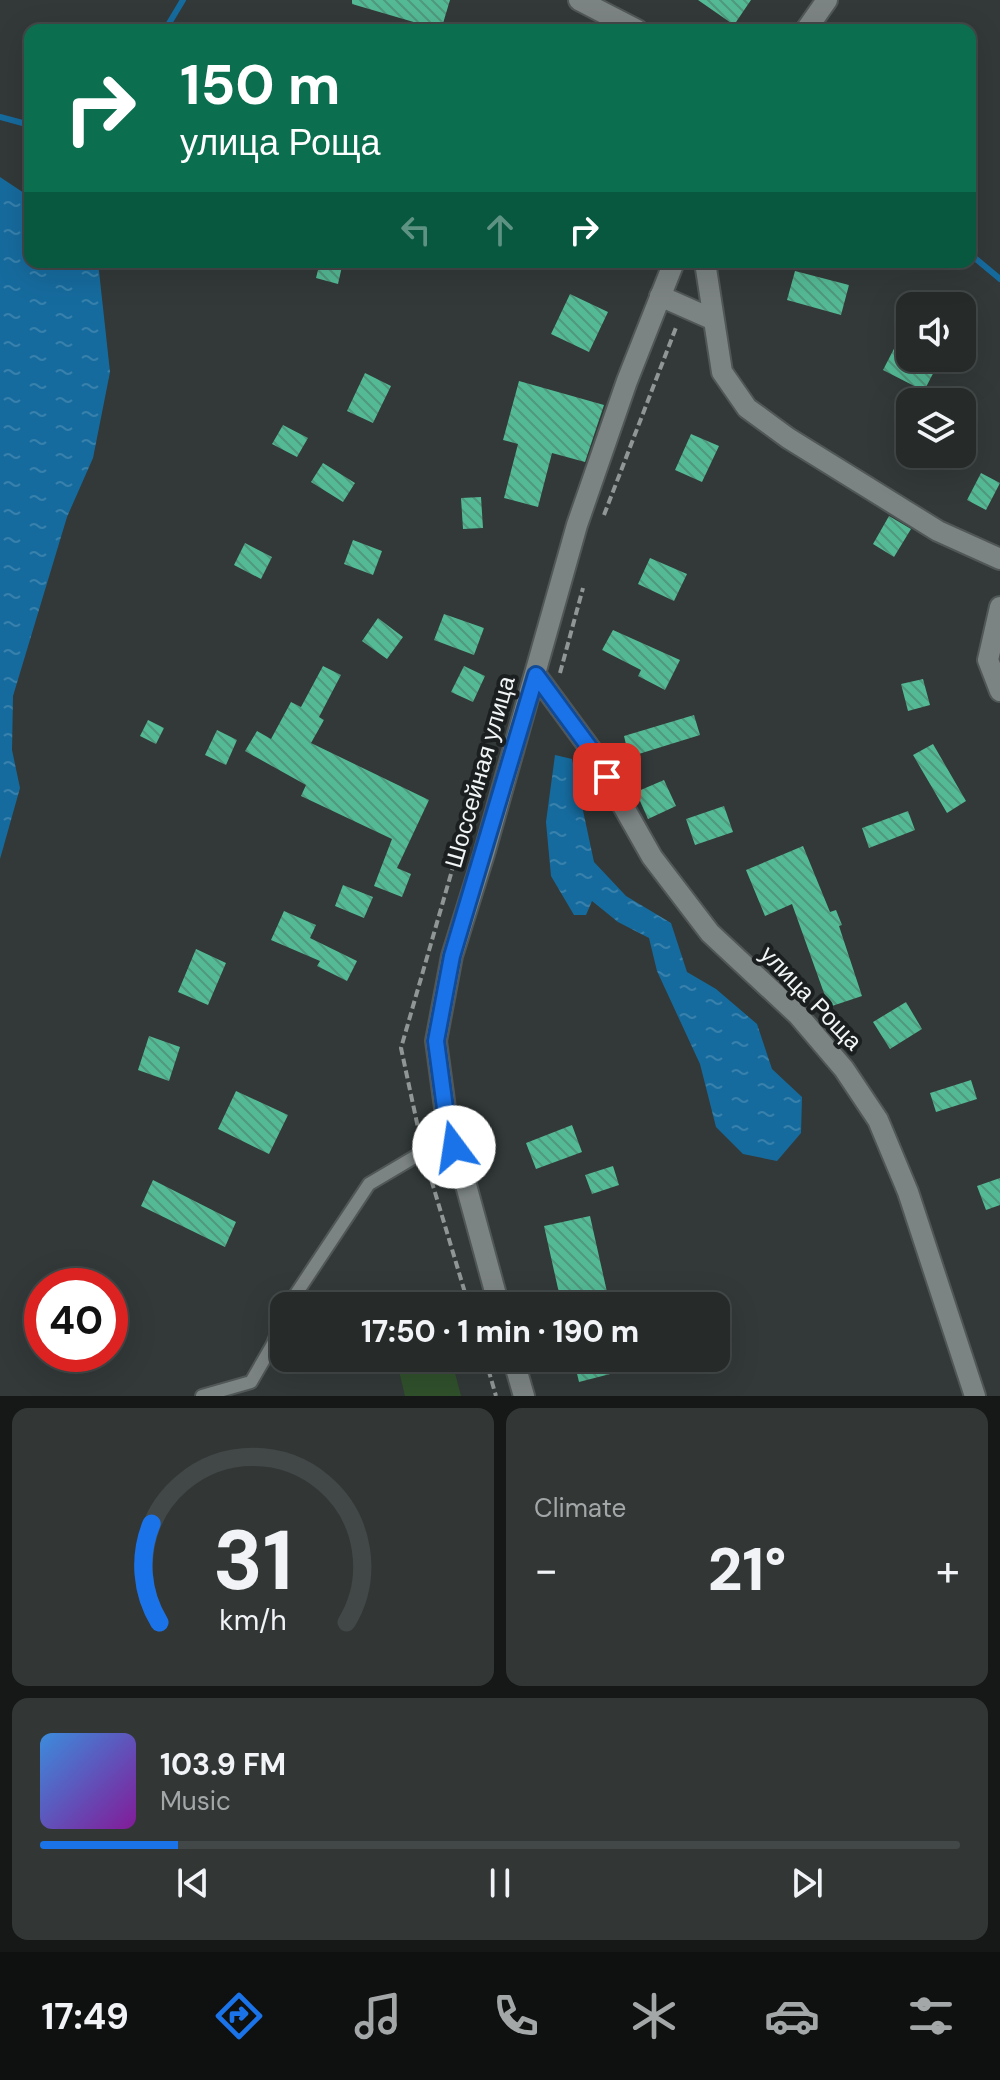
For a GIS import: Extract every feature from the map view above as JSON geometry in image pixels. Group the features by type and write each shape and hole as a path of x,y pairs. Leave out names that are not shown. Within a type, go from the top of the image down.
{"street":[{"path":"579,0 625,24"},
{"path":"810,24 827,0"},
{"name":"Шоссейная улица","path":"495,1292 454,1147 436,1041 452,956 536,675 577,525 672,268"},
{"path":"706,268 722,372 747,408 788,438 938,531 1000,559"},
{"path":"660,296 712,319"},
{"path":"1000,607 988,660 1000,691"},
{"name":"улица Роща","path":"536,675 592,751 652,857 710,933 798,1015 844,1069 878,1120 908,1192 975,1396"},
{"path":"517,1372 524,1396"}],"lane":[{"path":"297,1292 369,1184 423,1152 454,1147"},
{"path":"202,1396 251,1382 270,1349"}],"path":[{"path":"603,518 684,307"},
{"path":"553,698 585,578"},
{"path":"489,1372 496,1396"}],"green space":[{"path":"399,1372 455,1372 461,1396 405,1396"}],"water":[{"path":"0,177 24,193 24,268 99,268 110,372 93,458 67,517 13,696 12,750 20,788 0,859"},
{"path":"555,755 572,759 594,862 626,896 671,923 687,972 716,989 757,1024 772,1069 802,1097 801,1133 777,1161 743,1154 716,1127 700,1064 657,971 649,938 618,922 592,901 586,915 574,915 551,876 546,822"}],"building":[{"path":"352,0 450,0 443,24 420,24 352,4"},
{"path":"698,0 751,0 733,24"},
{"path":"318,268 342,268 338,284 316,278"},
{"path":"795,271 849,285 841,315 787,300"},
{"path":"570,294 608,312 589,352 551,334"},
{"path":"896,345 896,372 934,372 926,388 918,388 883,370"},
{"path":"365,373 391,386 373,423 347,411"},
{"path":"519,381 604,405 585,462 552,453 538,507 504,498 518,444 503,440"},
{"path":"283,425 308,438 297,457 272,444"},
{"path":"691,434 719,446 702,482 675,470"},
{"path":"323,463 355,483 343,502 311,482"},
{"path":"981,473 1000,483 986,510 967,500"},
{"path":"481,497 483,528 463,529 461,498"},
{"path":"889,516 911,529 894,557 873,544"},
{"path":"353,540 382,551 373,575 344,564"},
{"path":"245,543 272,557 261,579 234,565"},
{"path":"650,558 687,574 674,601 638,584"},
{"path":"444,614 484,628 474,655 434,640"},
{"path":"378,618 403,637 387,659 362,641"},
{"path":"613,630 680,660 665,690 638,676 641,670 602,650"},
{"path":"323,666 341,675 319,717 324,720 311,743 429,800 397,868 411,874 402,897 374,886 392,839 301,796 306,785 245,751 257,731 271,739 291,702 301,707"},
{"path":"464,666 485,676 473,702 451,692"},
{"path":"923,679 930,705 908,711 901,684"},
{"path":"694,715 700,735 629,757 624,736"},
{"path":"148,720 164,728 156,744 140,736"},
{"path":"217,730 237,740 226,765 205,755"},
{"path":"933,744 966,801 947,813 913,755"},
{"path":"664,780 676,806 648,819 636,792"},
{"path":"724,806 733,832 695,845 686,819"},
{"path":"908,811 915,830 869,848 862,828"},
{"path":"803,846 830,912 836,910 842,925 839,926 862,996 829,1007 792,904 765,916 746,870"},
{"path":"343,885 373,897 364,918 335,906"},
{"path":"284,911 316,925 310,938 357,961 347,981 317,966 320,961 271,940"},
{"path":"196,949 226,963 208,1005 178,992"},
{"path":"906,1002 922,1029 890,1049 873,1022"},
{"path":"149,1036 180,1047 169,1081 138,1070"},
{"path":"971,1080 977,1099 936,1112 930,1093"},
{"path":"236,1091 288,1115 269,1154 218,1129"},
{"path":"572,1125 582,1152 536,1169 526,1143"},
{"path":"613,1166 619,1185 592,1194 585,1175"},
{"path":"1000,1178 1000,1205 986,1210 977,1186"},
{"path":"153,1180 236,1222 225,1247 141,1206"},
{"path":"590,1216 607,1292 559,1292 544,1226"},
{"path":"577,1372 618,1372 579,1382"}],"waterway":[{"path":"169,24 183,0"},
{"path":"0,117 24,123"},
{"path":"976,259 1000,279"}],"route":[{"path":"454,1147 436,1041 452,956 536,675 592,751 607,777"}]}
